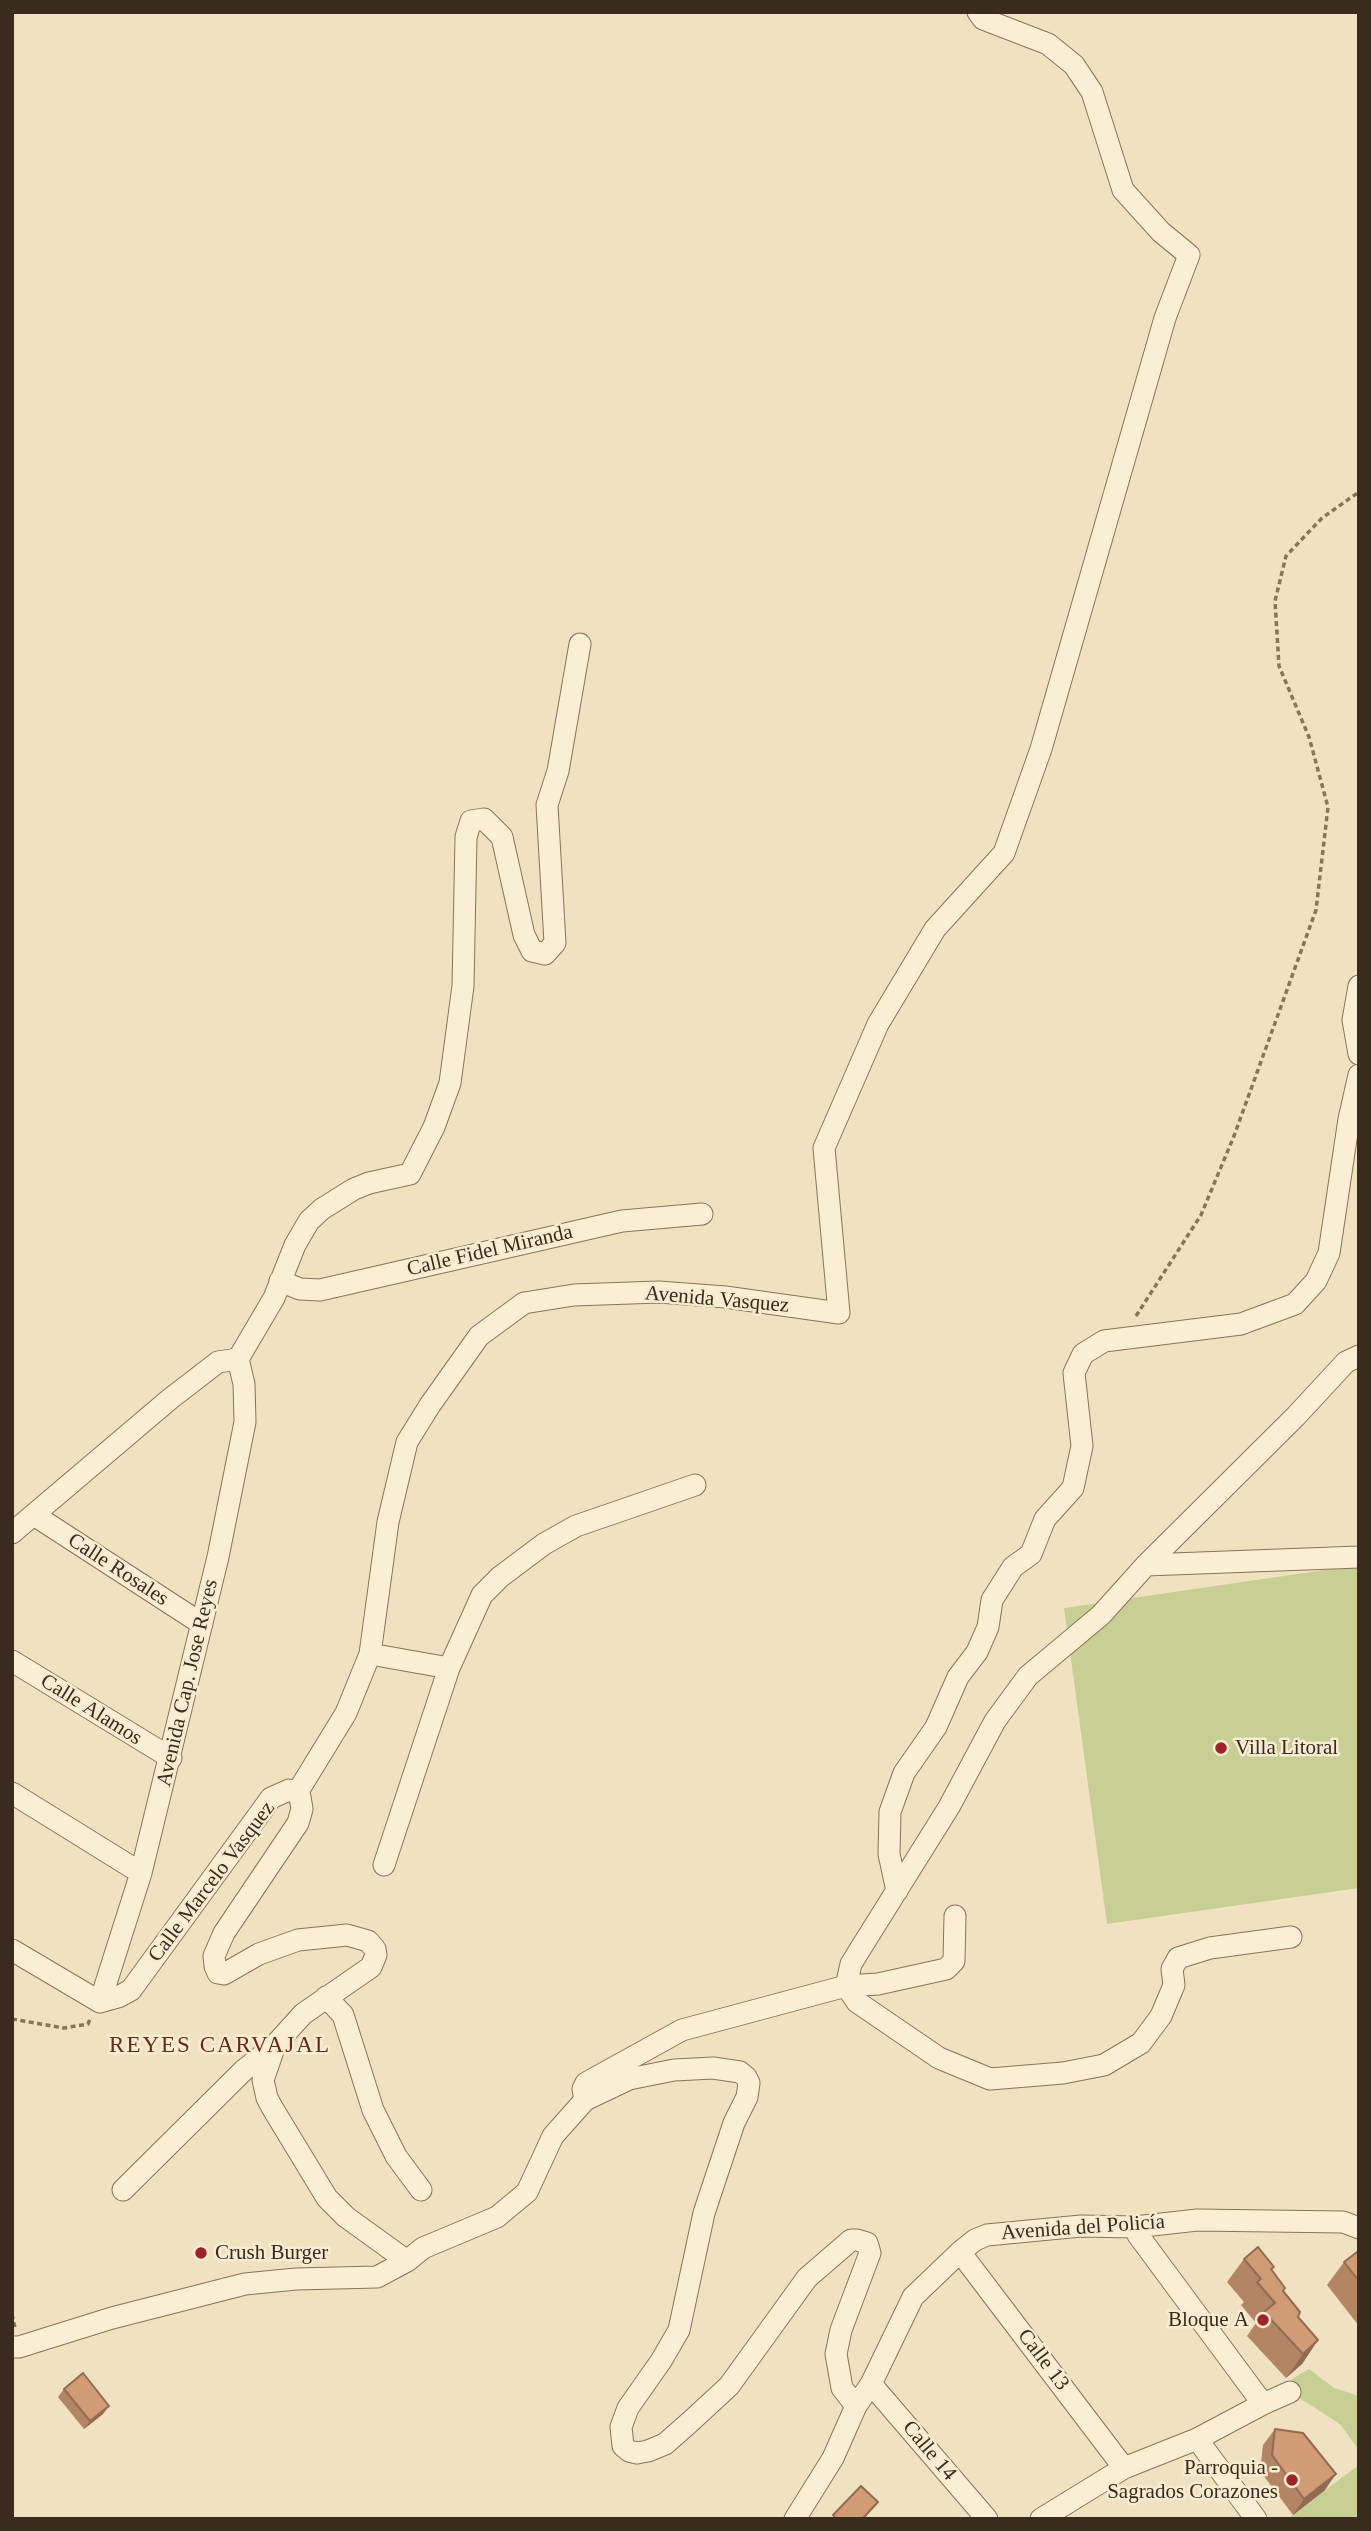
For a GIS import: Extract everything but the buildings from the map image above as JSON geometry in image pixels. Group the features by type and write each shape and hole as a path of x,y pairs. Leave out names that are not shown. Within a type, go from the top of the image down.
{"street":[{"name":"Avenida Vasquez","path":"297,1793 346,1713 370,1654 388,1522 407,1442 479,1336 524,1303 574,1295 659,1292 725,1297 839,1313 824,1148 885,1012 936,929 1004,853 1041,749 1165,318 1189,255 1161,232 1124,190 1092,92 1074,65 1048,44 983,19 978,12"},
{"path":"12,1534 208,1369 218,1362 239,1359 274,1298 295,1245 309,1221 330,1203 354,1189 410,1174 434,1127 450,1083 461,998 466,837 471,821 484,819 502,837 524,935 532,951 545,954 555,943 547,805 558,771 580,643"},
{"path":"1359,986 1353,1020 1359,1054"},
{"path":"897,1891 889,1854 890,1812 904,1773 936,1727 958,1677 976,1652 988,1627 992,1600 1013,1567 1031,1554 1045,1518 1073,1488 1082,1446 1074,1373 1083,1354 1104,1341 1241,1324 1296,1304 1316,1281 1329,1253 1349,1119 1359,1074"},
{"name":"Calle Fidel Miranda","path":"280,1281 300,1289 320,1290 622,1222 702,1214"},
{"path":"1291,1937 1210,1948 1178,1958 1172,1969 1174,1985 1161,2017 1141,2043 1104,2065 1063,2073 990,2078 939,2058 857,2002 846,1986 851,1965 950,1807 995,1721 1028,1676 1101,1615 1146,1565 1346,1363 1359,1356"},
{"name":"Avenida Cap. Jose Reyes","path":"100,2002 141,1873 218,1557 245,1422 244,1384 239,1359"},
{"path":"384,1865 449,1668 482,1595 510,1568 576,1526 695,1485"},
{"name":"Calle Rosales","path":"34,1515 202,1624"},
{"path":"1146,1565 1359,1557"},
{"path":"370,1654 449,1668"},
{"name":"Calle Alamos","path":"12,1661 171,1758"},
{"name":"Calle Marcelo Vasquez","path":"100,2002 131,1990 271,1798 289,1790 297,1793 302,1810 298,1823 224,1933 215,1956 215,1966 218,1973 224,1974 259,1954 298,1940 347,1935 368,1941 375,1949 376,1955 371,1967 303,2014 275,2045 264,2080 267,2098 327,2198 346,2217 407,2261"},
{"path":"12,1793 141,1873"},
{"path":"585,2100 583,2089 586,2083 682,2029 846,1986 878,1984 946,1969 954,1961 955,1916"},
{"path":"12,1950 100,2002"},
{"path":"326,1997 343,2015 373,2110 396,2156 421,2190"},
{"path":"123,2190 244,2070 275,2045"},
{"path":"14,2352 112,2318 245,2284 341,2276 377,2277 407,2261 423,2248 497,2217 527,2192 553,2136 585,2100 629,2078 674,2070 713,2068 740,2072 749,2083 747,2097 734,2123 704,2213 679,2330 662,2361 628,2408 621,2427 623,2446 637,2453 648,2452 665,2444 682,2430 729,2386 807,2278 851,2240 867,2243 870,2253 841,2330 836,2354 842,2388 856,2406"},
{"name":"Avenida del Policía","path":"799,2517 833,2458 856,2406 871,2384 913,2297 960,2252 987,2235 1081,2226 1135,2227 1197,2220 1343,2222 1359,2228"},
{"path":"1135,2227 1145,2245 1263,2404"},
{"name":"Calle 13","path":"960,2252 1125,2468"},
{"name":"Calle 14","path":"871,2384 986,2519"},
{"path":"1041,2519 1070,2512 1125,2468 1197,2439 1290,2392"},
{"path":"1197,2439 1256,2519"}],"path":[{"path":"1118,1339 1152,1293 1201,1215 1234,1136 1316,910 1328,807 1309,737 1279,666 1275,601 1286,556 1322,518 1359,492"},
{"path":"12,2019 64,2028 88,2024 100,2002"}],"green space":[{"name":"Villa Litoral","path":"1359,1565 1359,1888 1107,1924 1064,1608"},
{"path":"1309,2369 1334,2388 1359,2396 1359,2450 1340,2424 1290,2392 1292,2379"},
{"path":"1359,2465 1359,2519 1287,2519 1325,2490"}],"place":[{"name":"Villa Litoral","path":"1221,1748"},
{"name":"Crush Burger","path":"201,2253"},
{"name":"Bloque A","path":"1263,2320"},
{"name":"Parroquia - Sagrados Corazones","path":"1292,2480"}],"district":[{"name":"REYES CARVAJAL","path":"220,2046"}]}
